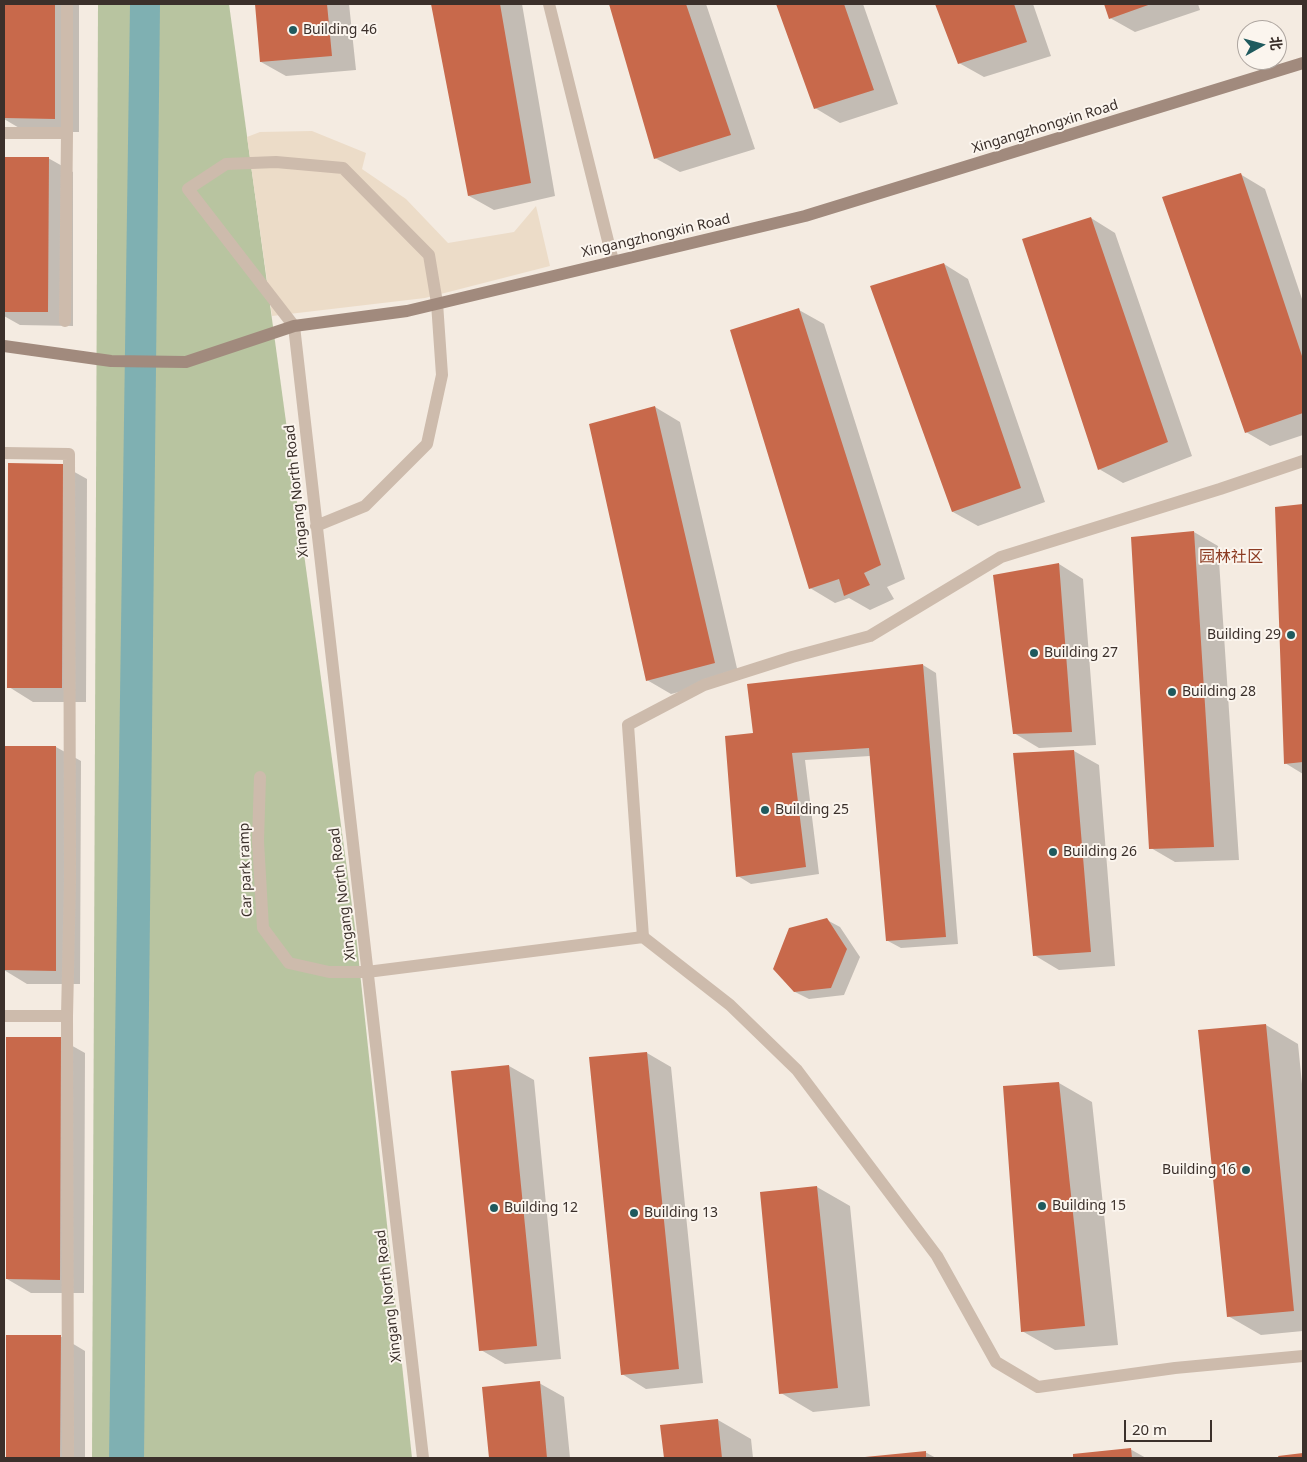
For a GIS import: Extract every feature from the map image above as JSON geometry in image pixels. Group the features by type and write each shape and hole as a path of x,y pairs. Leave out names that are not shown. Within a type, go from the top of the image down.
{"street":[{"path":"65,321 66,4"},
{"path":"549,4 613,261"},
{"name":"Xingangzhongxin Road","path":"4,346 111,361 186,362 294,326 407,310 805,216 1303,63"},
{"path":"4,133 67,133"},
{"path":"294,326 188,189 226,164 276,162 343,168 430,255 437,303 442,375 427,444 365,506 316,526"},
{"name":"Xingang North Road","path":"294,326 423,1458"},
{"path":"4,453 69,454 68,1458"},
{"path":"1303,461 1220,489 1001,557 870,636 792,657 704,686 628,725 643,937 730,1005 797,1070 937,1256 996,1362 1038,1387 1175,1368 1303,1356"},
{"name":"Car park ramp","path":"260,777 258,842 263,928 289,963 329,972 367,972 643,937"},
{"path":"4,1016 67,1016"}],"green space":[{"path":"98,4 229,4 356,935 412,1458 92,1458"}],"shaded area":[{"path":"312,131 366,153 362,169 406,199 448,243 514,232 536,206 550,266 425,298 272,316 247,137 260,132"}],"water":[{"path":"130,4 160,4 144,1458 109,1458"}],"building":[{"path":"4,4 55,4 55,119 4,118"},
{"name":"Building 46","path":"255,4 327,4 332,56 260,62"},
{"path":"431,4 500,4 531,183 468,196"},
{"path":"609,4 686,4 731,135 654,159"},
{"path":"776,4 844,4 874,90 814,109"},
{"path":"935,4 1014,4 1027,42 958,64"},
{"path":"1104,4 1151,4 1109,19"},
{"path":"4,157 49,157 48,312 4,312"},
{"path":"1241,173 1303,359 1303,413 1245,433 1162,197"},
{"path":"1091,217 1168,442 1098,470 1022,239"},
{"path":"944,263 1021,488 952,512 870,286"},
{"path":"799,308 881,565 864,573 870,585 844,596 839,579 809,589 730,330"},
{"path":"655,406 715,663 646,681 589,424"},
{"path":"8,463 63,464 62,688 7,688"},
{"name":"Building 29","path":"1303,504 1303,762 1284,764 1275,507"},
{"name":"Building 28","path":"1194,531 1214,847 1149,849 1131,537"},
{"name":"Building 27","path":"1059,563 1072,732 1013,734 993,575"},
{"name":"Building 25","path":"923,664 946,937 886,941 869,748 792,753 806,867 736,877 725,736 753,733 747,684"},
{"path":"4,746 56,746 56,971 4,970"},
{"name":"Building 26","path":"1074,750 1091,952 1033,956 1013,753"},
{"path":"827,918 847,949 831,988 794,992 773,969 789,928"},
{"name":"Building 16","path":"1266,1024 1294,1311 1227,1317 1198,1030"},
{"path":"6,1037 61,1037 60,1280 6,1279"},
{"name":"Building 13","path":"647,1052 679,1369 621,1375 589,1057"},
{"name":"Building 12","path":"509,1065 537,1346 479,1351 451,1071"},
{"name":"Building 15","path":"1059,1082 1085,1326 1021,1332 1003,1086"},
{"path":"817,1186 838,1388 779,1394 760,1192"},
{"path":"6,1335 61,1335 60,1458 6,1458"},
{"path":"540,1381 547,1458 489,1458 482,1387"},
{"path":"718,1419 722,1458 664,1458 660,1425"},
{"path":"1131,1448 1132,1458 1073,1458 1073,1454"},
{"path":"926,1451 926,1458 865,1457"},
{"path":"1303,1453 1303,1458 1279,1458 1278,1456"}],"place":[{"name":"Building 46","path":"293,30"},
{"name":"Building 29","path":"1291,635"},
{"name":"Building 27","path":"1034,653"},
{"name":"Building 28","path":"1172,692"},
{"name":"Building 25","path":"765,810"},
{"name":"Building 26","path":"1053,852"},
{"name":"Building 16","path":"1246,1170"},
{"name":"Building 15","path":"1042,1206"},
{"name":"Building 12","path":"494,1208"},
{"name":"Building 13","path":"634,1213"}],"district":[{"name":"园林社区","path":"1231,557"}]}
